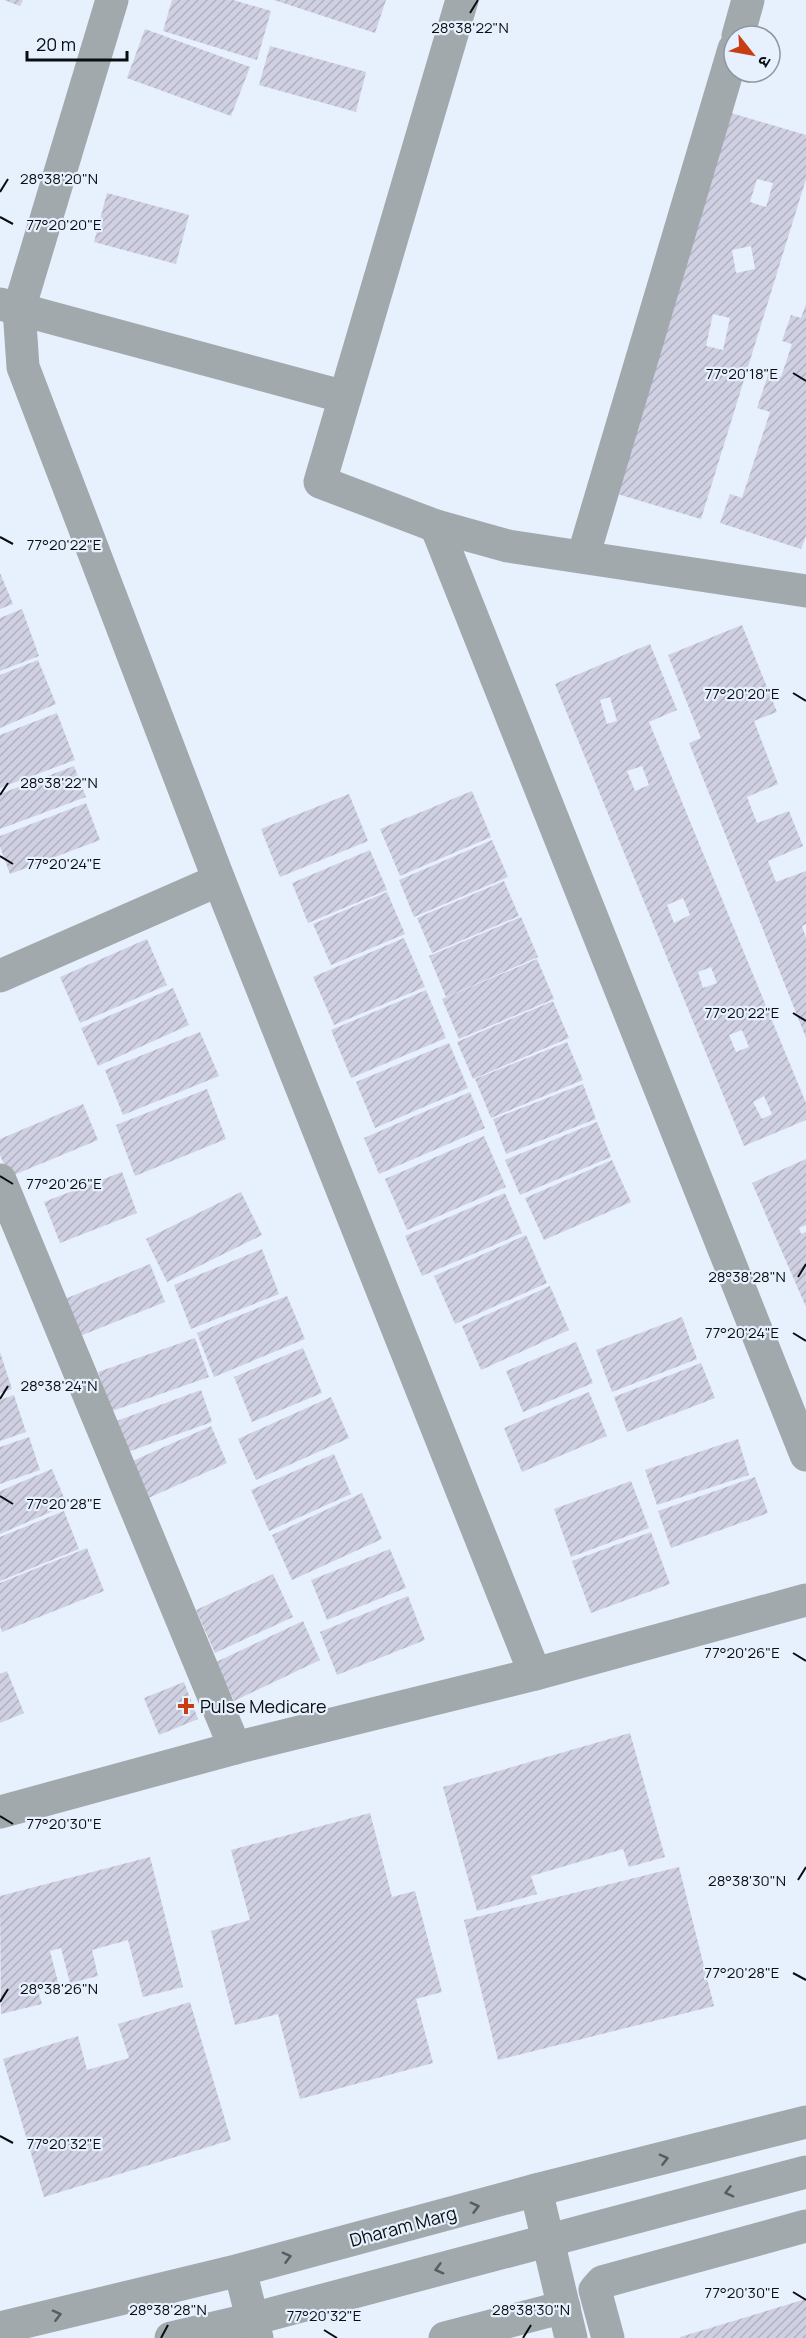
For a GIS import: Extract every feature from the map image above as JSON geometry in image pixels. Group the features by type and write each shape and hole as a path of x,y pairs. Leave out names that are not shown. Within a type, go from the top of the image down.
{"street":[{"path":"112,0 9,307 23,367 219,880 535,1674"},
{"path":"462,0 320,482 436,526 508,546 806,591"},
{"path":"741,24 748,0"},
{"path":"583,557 724,84"},
{"path":"9,307 345,397"},
{"path":"436,526 806,1455"},
{"path":"0,976 219,880"},
{"path":"0,1180 235,1748"},
{"path":"0,1812 235,1748 535,1674 806,1600"},
{"name":"Dharam Marg","path":"0,2328 240,2270 536,2190 806,2122"},
{"path":"754,2136 771,2181"},
{"path":"171,2338 255,2328 548,2240 806,2172"},
{"path":"536,2190 571,2338"},
{"path":"608,2338 595,2290 602,2282 806,2226"},
{"path":"240,2270 255,2328"},
{"path":"445,2338 564,2307"}],"building":[{"path":"4,0 23,0 20,6"},
{"path":"172,0 233,0 271,11 257,60 163,31"},
{"path":"274,0 386,0 375,33"},
{"path":"145,29 250,67 231,116 127,78"},
{"path":"270,46 366,72 356,112 259,85"},
{"path":"731,113 806,135 806,179 701,519 614,493","holes":["757,179 773,183 766,207 750,202","751,246 755,269 736,273 732,250","713,314 730,318 723,350 706,346"]},
{"path":"107,193 189,215 176,264 94,242"},
{"path":"806,304 806,536 801,549 720,523 730,494 742,498 770,412 757,408 769,372 781,377 792,344 782,341 791,315 801,318"},
{"path":"0,573 13,604 0,609"},
{"path":"22,609 39,656 0,671 0,618"},
{"path":"742,625 777,712 754,721 778,784 747,797 757,823 789,811 803,846 768,861 776,882 806,871 806,924 802,926 806,938 806,1038 689,743 701,738 668,655"},
{"path":"650,644 677,710 649,722 806,1103 806,1120 744,1146 555,684","holes":["610,697 617,721 607,724 600,700","642,766 649,785 635,791 627,771","683,898 690,915 674,923 667,905","711,967 717,983 703,988 698,972","742,1030 749,1047 736,1052 729,1035","764,1096 772,1114 762,1119 753,1102"]},
{"path":"38,660 56,704 0,728 0,675"},
{"path":"57,713 75,760 0,788 0,735"},
{"path":"74,766 86,797 0,829 0,794"},
{"path":"472,791 491,837 400,876 380,829"},
{"path":"349,794 368,841 280,877 261,829"},
{"path":"86,803 100,840 10,874 0,847 0,836"},
{"path":"492,840 508,877 414,917 399,880"},
{"path":"370,850 387,890 308,923 292,883"},
{"path":"504,881 519,916 432,953 417,918"},
{"path":"387,892 405,934 331,965 313,924"},
{"path":"521,917 538,957 446,997 429,956"},
{"path":"404,938 425,987 334,1025 313,977"},
{"path":"147,939 167,985 80,1023 60,977"},
{"path":"537,959 554,999 459,1039 442,999"},
{"path":"173,988 189,1025 98,1066 81,1028"},
{"path":"426,990 446,1038 351,1078 331,1030"},
{"path":"553,1001 569,1038 473,1079 457,1042"},
{"path":"200,1032 219,1076 123,1115 105,1070"},
{"path":"567,1042 583,1080 491,1118 475,1079"},
{"path":"449,1043 468,1088 375,1128 356,1082"},
{"path":"583,1084 596,1119 506,1154 493,1119"},
{"path":"207,1089 226,1139 135,1176 116,1125"},
{"path":"470,1092 485,1128 379,1174 364,1138"},
{"path":"83,1104 98,1140 9,1177 0,1155 0,1139"},
{"path":"597,1122 611,1157 520,1195 505,1160"},
{"path":"484,1136 506,1187 407,1230 385,1179"},
{"path":"806,1159 806,1225 799,1228 801,1234 806,1232 806,1307 752,1183"},
{"path":"612,1160 631,1202 544,1240 525,1198"},
{"path":"122,1172 137,1213 60,1243 44,1202"},
{"path":"241,1192 262,1235 167,1282 146,1239"},
{"path":"505,1193 522,1233 422,1276 405,1236"},
{"path":"526,1235 547,1283 455,1324 434,1276"},
{"path":"262,1249 279,1294 191,1329 174,1285"},
{"path":"150,1264 165,1302 70,1340 55,1303"},
{"path":"550,1286 569,1330 481,1370 462,1326"},
{"path":"287,1296 305,1339 214,1377 197,1333"},
{"path":"682,1317 697,1359 612,1392 596,1350"},
{"path":"195,1338 209,1377 112,1411 98,1372"},
{"path":"576,1342 593,1383 523,1412 506,1371"},
{"path":"303,1348 322,1393 252,1422 234,1377"},
{"path":"0,1352 12,1389 0,1393"},
{"path":"701,1363 715,1398 627,1432 614,1397"},
{"path":"201,1390 212,1422 122,1454 111,1423"},
{"path":"589,1392 607,1436 522,1472 504,1428"},
{"path":"14,1395 26,1432 0,1441 0,1400"},
{"path":"331,1397 349,1438 256,1480 238,1439"},
{"path":"211,1426 227,1463 144,1500 128,1463"},
{"path":"29,1437 40,1470 0,1484 0,1447"},
{"path":"738,1439 749,1475 657,1505 645,1470"},
{"path":"334,1454 351,1494 269,1531 251,1490"},
{"path":"52,1469 67,1505 0,1534 0,1491"},
{"path":"755,1477 768,1513 671,1548 658,1511"},
{"path":"631,1481 649,1528 571,1557 554,1509"},
{"path":"362,1493 382,1539 292,1580 272,1535"},
{"path":"64,1511 79,1549 0,1581 0,1537"},
{"path":"651,1532 670,1584 591,1613 572,1561"},
{"path":"87,1548 104,1591 2,1632 0,1583"},
{"path":"390,1549 406,1588 327,1620 311,1580"},
{"path":"273,1574 293,1617 215,1653 196,1610"},
{"path":"408,1596 425,1640 337,1675 320,1632"},
{"path":"303,1621 320,1660 234,1701 216,1662"},
{"path":"7,1671 24,1713 0,1723 0,1674"},
{"path":"184,1682 198,1719 159,1735 144,1698"},
{"path":"630,1733 665,1857 629,1867 623,1849 531,1876 537,1894 477,1911 443,1787"},
{"path":"370,1813 392,1897 415,1891 442,1992 416,1999 433,2063 300,2099 278,2014 235,2025 211,1931 250,1920 231,1850"},
{"path":"150,1857 183,1987 143,1997 128,1940 92,1950 98,1976 70,1983 61,1948 50,1951 59,1986 38,1991 42,2004 1,2014 0,1896"},
{"path":"679,1867 714,2006 498,2060 464,1920"},
{"path":"190,2002 231,2140 44,2197 3,2059 78,2036 87,2070 129,2058 118,2024"},
{"path":"806,2299 806,2338 680,2338 680,2337"}],"place":[{"name":"Pulse Medicare","path":"186,1706"}]}
